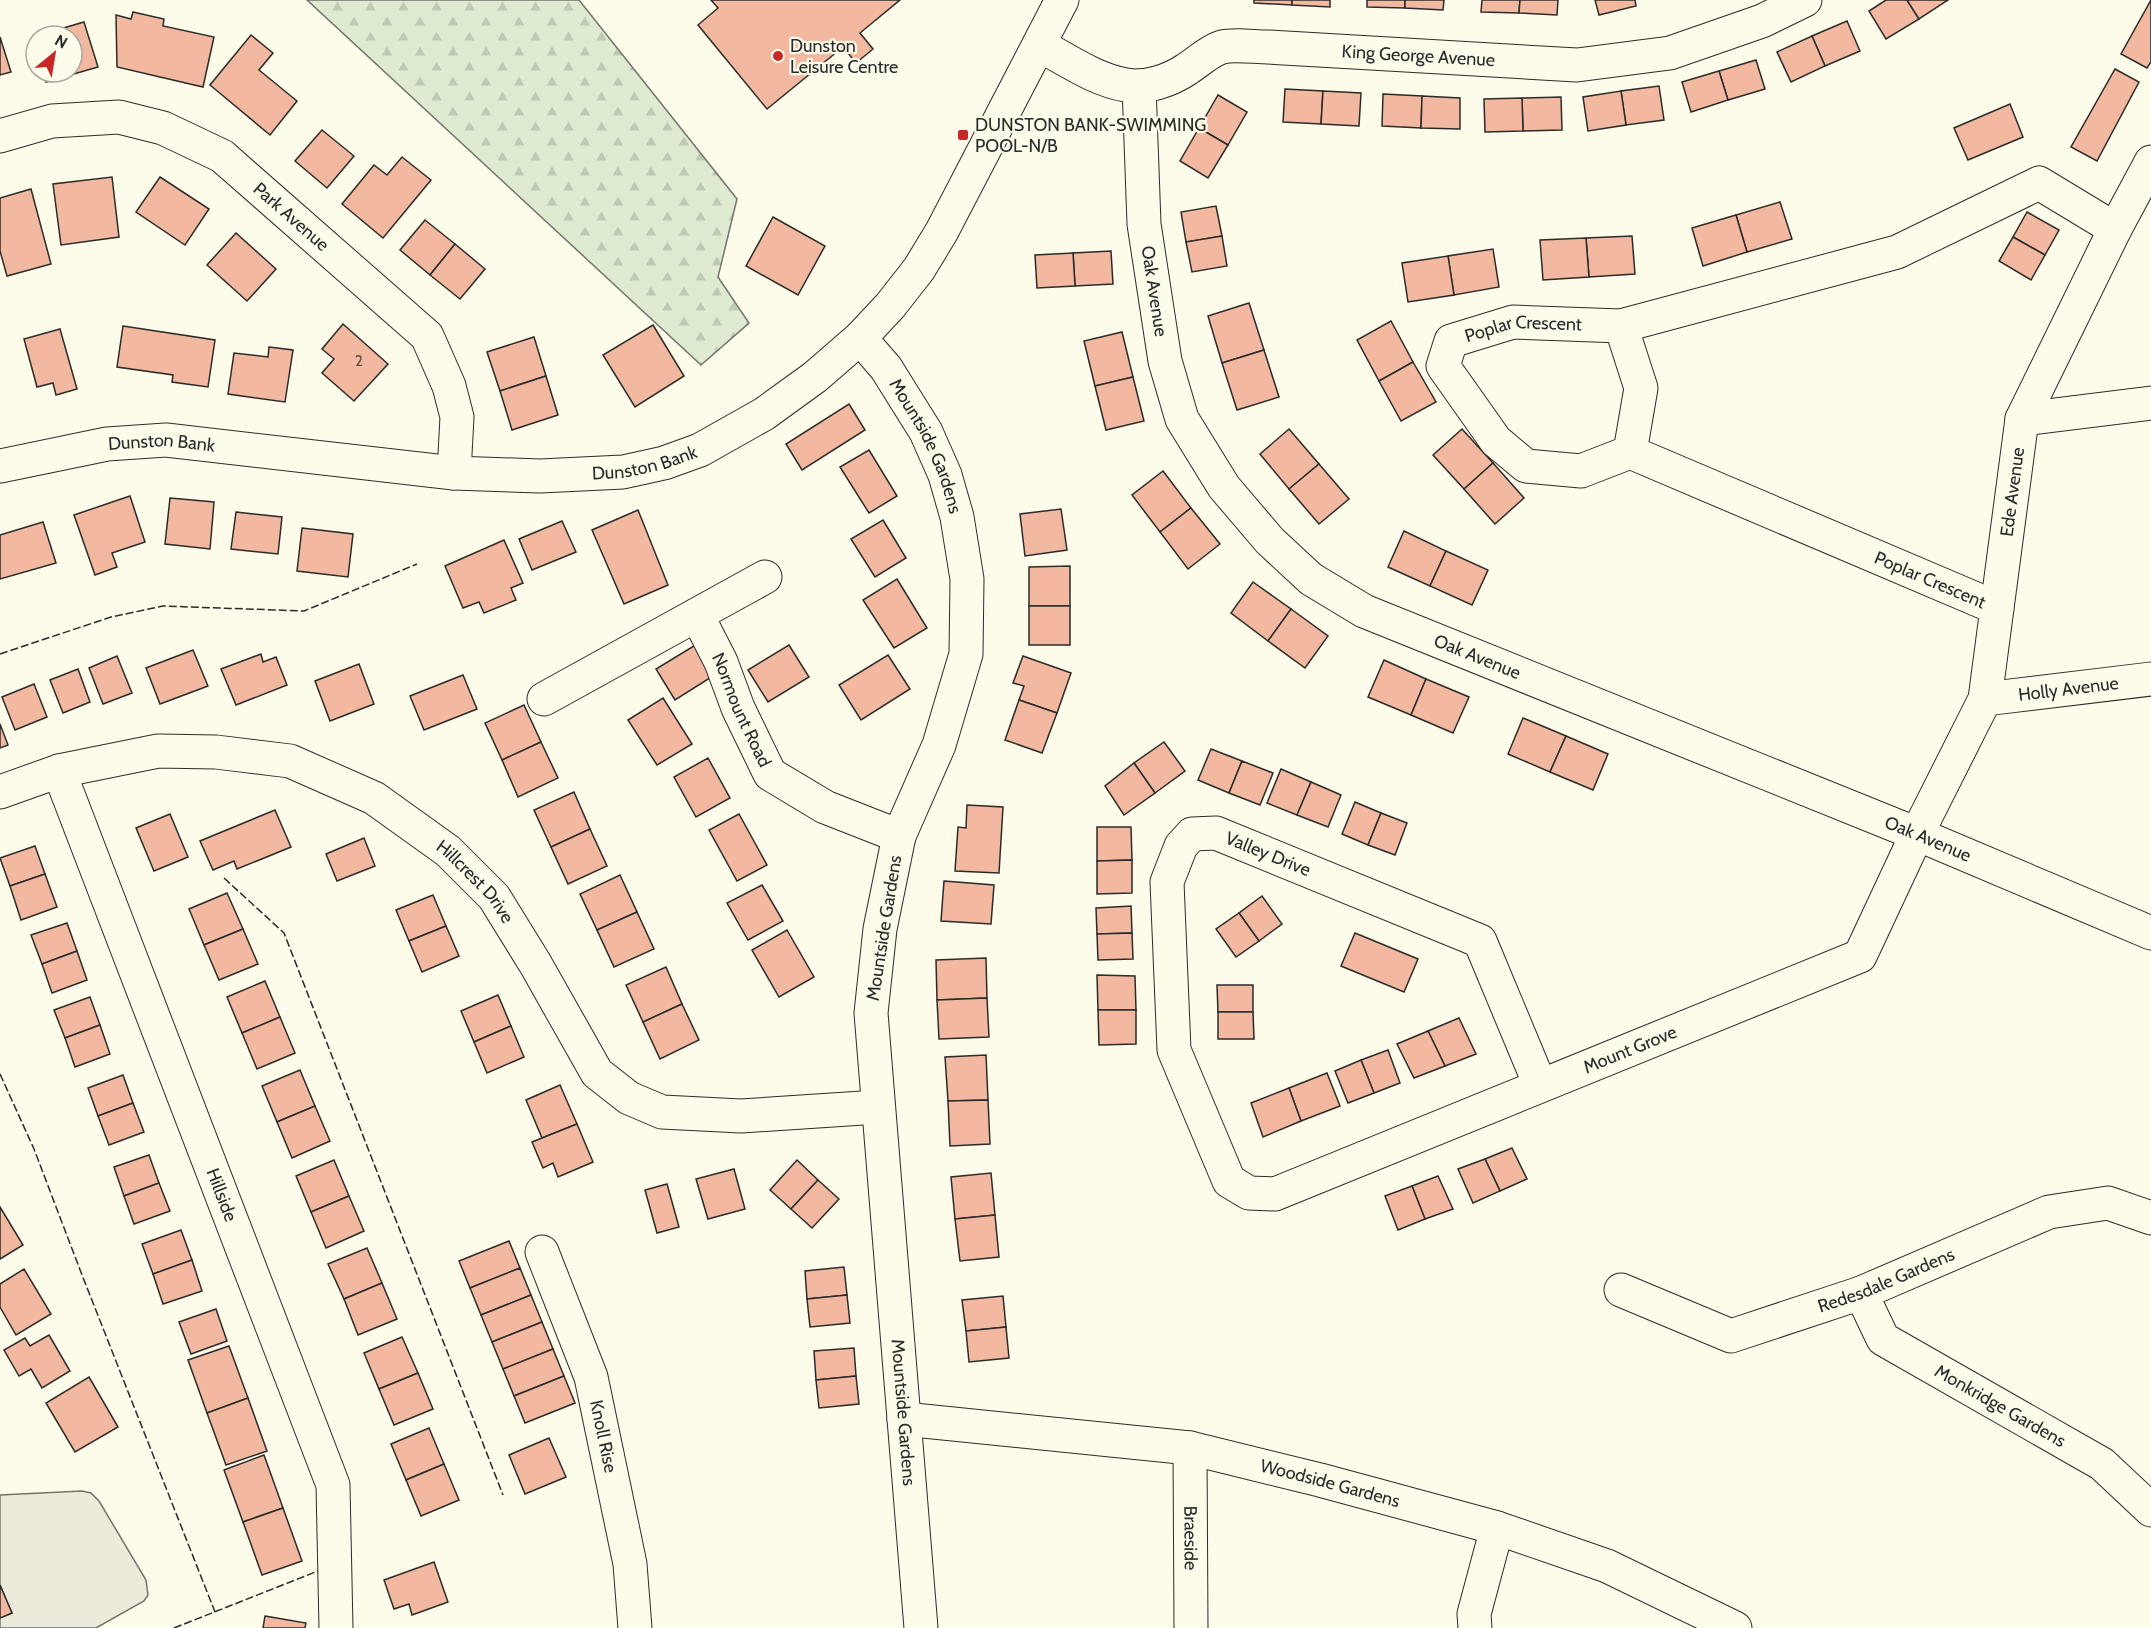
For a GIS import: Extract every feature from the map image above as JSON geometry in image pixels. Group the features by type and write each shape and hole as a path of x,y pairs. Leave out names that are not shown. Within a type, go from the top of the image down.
{"street":[{"name":"King George Avenue","path":"1039,45 1104,79 1127,86 1164,81 1184,72 1205,56 1222,47 1268,47 1577,65 1670,53 1762,21 1805,0"},
{"name":"Dunston Bank","path":"0,466 107,444 166,440 454,472 540,476 584,475 623,472 664,463 700,450 764,414 815,377 860,338 891,306 919,269 936,240 1060,1"},
{"name":"Oak Avenue","path":"1139,86 1144,224 1165,361 1182,419 1224,487 1270,541 1311,579 1364,611 1917,834 2151,933"},
{"name":"Park Avenue","path":"0,136 52,121 119,117 163,128 222,156 427,336 449,386 457,417 454,472"},
{"name":"Ede Avenue","path":"1917,834 1985,699 2022,419 2115,229 2151,162"},
{"name":"Poplar Crescent","path":"1997,608 1630,452 1581,471 1526,466 1496,441 1443,366 1450,341 1513,322 1621,326 1898,252 2039,183 2115,229"},
{"path":"1621,326 1641,388 1630,452"},
{"name":"Mountside Gardens","path":"860,338 886,368 926,432 945,475 957,517 967,579 966,654 939,745 899,836 880,929 870,1013 921,1628"},
{"path":"2022,419 2151,403"},
{"path":"544,699 765,577"},
{"name":"Normount Road","path":"697,615 721,662 738,708 770,774 825,807 899,836"},
{"name":"Holly Avenue","path":"1985,699 2151,679"},
{"name":"Hillcrest Drive","path":"0,792 59,771 158,751 216,752 290,761 374,798 448,851 494,897 536,965 597,1073 629,1098 662,1112 741,1116 878,1107"},
{"name":"Hillside","path":"59,771 333,1485 336,1628"},
{"name":"Valley Drive","path":"1275,1194 1249,1193 1229,1181 1174,1050 1167,882 1181,846 1192,834 1216,833 1480,941 1540,1085"},
{"name":"Mount Grove","path":"1275,1194 1860,956 1917,834"},
{"name":"Redesdale Gardens","path":"1621,1290 1731,1336 1861,1293 2049,1212 2108,1203 2151,1218"},
{"name":"Knoll Rise","path":"542,1252 591,1377 630,1564 634,1628"},
{"name":"Monkridge Gardens","path":"1861,1293 1883,1339 2102,1464 2151,1510"},
{"name":"Woodside Gardens","path":"904,1419 1190,1448 1320,1480 1497,1528 1606,1566 1735,1628"},
{"name":"Braeside","path":"1190,1448 1191,1628"},
{"path":"1475,1628 1474,1614 1497,1528"}],"green space":[{"path":"307,0 579,0 737,199 718,277 749,323 701,365"}],"shaded area":[{"path":"82,1491 91,1493 99,1501 146,1580 148,1595 144,1601 96,1628 0,1628 0,1618 12,1613 0,1585 0,1495"}],"building":[{"name":"Dunston Leisure Centre","path":"711,0 900,0 860,33 873,49 856,63 843,47 767,109 698,25 718,8"},
{"path":"1254,0 1292,0 1292,5 1254,3"},
{"path":"1292,0 1330,0 1330,7 1292,5"},
{"path":"1367,0 1405,0 1405,8 1367,7"},
{"path":"1405,0 1444,0 1443,10 1405,8"},
{"path":"1482,0 1520,0 1519,13 1481,12"},
{"path":"1520,0 1558,0 1557,15 1519,13"},
{"path":"1595,0 1635,0 1636,6 1599,15"},
{"path":"1886,0 1907,0 1919,19 1886,39 1869,11"},
{"path":"1907,0 1948,0 1919,19"},
{"path":"2151,0 2151,62 2147,68 2121,54"},
{"path":"133,12 164,19 163,26 214,37 203,87 117,67 116,15 131,19"},
{"path":"1847,21 1860,51 1825,66 1812,36"},
{"path":"84,22 98,67 84,71 84,24 77,24"},
{"path":"251,35 273,53 259,70 297,101 270,135 210,85"},
{"path":"1812,36 1825,66 1791,82 1777,52"},
{"path":"0,37 11,72 0,75"},
{"path":"1756,60 1765,89 1728,100 1719,71"},
{"path":"2115,69 2139,82 2097,161 2071,147"},
{"path":"1719,71 1728,100 1691,112 1682,82"},
{"path":"1659,86 1664,120 1626,125 1621,91"},
{"path":"1285,89 1323,91 1321,124 1283,122"},
{"path":"1323,91 1361,93 1359,126 1321,124"},
{"path":"1621,91 1626,125 1588,131 1583,97"},
{"path":"1383,94 1422,96 1421,128 1382,126"},
{"path":"1218,95 1247,112 1228,145 1199,128"},
{"path":"1422,96 1460,98 1460,129 1421,128"},
{"path":"1561,97 1562,130 1523,131 1522,98"},
{"path":"1522,98 1523,131 1485,132 1484,99"},
{"path":"2010,104 2023,137 1968,160 1954,128"},
{"path":"1199,128 1228,145 1208,178 1180,161"},
{"path":"322,130 354,156 327,188 295,161"},
{"path":"402,157 431,180 383,238 342,204 374,165 387,175"},
{"path":"112,177 119,237 61,245 53,184"},
{"path":"160,177 209,209 185,245 136,212"},
{"path":"31,189 51,264 7,276 0,251 0,198"},
{"path":"1780,202 1792,239 1747,252 1736,215"},
{"path":"1216,206 1222,236 1186,242 1181,212"},
{"path":"2027,212 2059,230 2045,255 2013,237"},
{"path":"1736,215 1747,252 1703,266 1692,228"},
{"path":"773,217 825,246 798,295 746,266"},
{"path":"425,220 455,244 430,275 400,250"},
{"path":"236,233 276,269 247,301 207,265"},
{"path":"1222,236 1227,266 1192,272 1186,242"},
{"path":"1632,236 1635,274 1589,277 1586,238"},
{"path":"2013,237 2045,255 2031,280 1999,261"},
{"path":"1586,238 1589,277 1543,280 1540,240"},
{"path":"455,244 485,269 460,299 430,275"},
{"path":"1493,249 1499,287 1454,295 1448,256"},
{"path":"1111,251 1113,284 1075,286 1073,253"},
{"path":"1073,253 1075,286 1037,288 1035,255"},
{"path":"1448,256 1454,295 1408,302 1402,263"},
{"path":"1249,303 1264,350 1222,363 1208,316"},
{"path":"1391,321 1413,362 1379,381 1357,340"},
{"path":"343,324 388,364 354,401 322,373 334,359 322,349"},
{"path":"653,325 684,376 635,407 603,355"},
{"path":"123,326 215,340 208,387 172,382 173,375 117,367"},
{"path":"60,329 77,389 56,395 53,383 37,387 24,339"},
{"path":"1122,332 1133,377 1095,386 1084,341"},
{"path":"534,337 546,376 500,391 487,352"},
{"path":"269,347 293,350 285,402 228,394 234,353 268,357"},
{"path":"1264,350 1279,397 1237,410 1222,363"},
{"path":"1413,362 1436,402 1401,421 1379,381"},
{"path":"546,376 558,415 512,430 500,391"},
{"path":"1133,377 1144,421 1106,430 1095,386"},
{"path":"849,404 865,430 802,470 786,444"},
{"path":"1289,429 1319,464 1289,489 1260,454"},
{"path":"1462,429 1493,463 1464,489 1433,455"},
{"path":"869,450 897,496 869,513 840,467"},
{"path":"1493,463 1524,498 1495,524 1464,489"},
{"path":"1319,464 1349,499 1319,524 1289,489"},
{"path":"1163,471 1191,508 1160,532 1132,495"},
{"path":"130,496 145,542 112,553 117,567 95,575 74,515"},
{"path":"170,498 214,502 210,549 165,544"},
{"path":"1191,508 1220,544 1188,569 1160,532"},
{"path":"1061,509 1067,550 1025,556 1020,514"},
{"path":"638,510 668,585 624,604 592,530"},
{"path":"236,512 282,517 278,554 231,549"},
{"path":"883,520 906,558 875,577 851,539"},
{"path":"562,521 576,552 532,570 519,539"},
{"path":"43,522 56,563 0,579 0,535"},
{"path":"302,528 353,534 348,577 297,571"},
{"path":"1404,531 1446,551 1430,586 1388,567"},
{"path":"504,540 523,583 511,588 516,600 484,613 479,602 463,608 445,566"},
{"path":"1446,551 1488,570 1472,605 1430,586"},
{"path":"1070,566 1070,606 1029,606 1029,567"},
{"path":"897,579 927,628 894,648 863,600"},
{"path":"1253,582 1291,609 1268,641 1231,613"},
{"path":"1029,606 1070,606 1070,645 1029,645"},
{"path":"1291,609 1328,636 1305,668 1268,641"},
{"path":"702,641 721,671 675,700 656,669"},
{"path":"789,645 809,677 768,702 748,670"},
{"path":"193,650 208,686 160,704 146,668"},
{"path":"261,654 263,662 276,657 287,685 236,705 221,669"},
{"path":"888,655 910,689 861,720 839,685"},
{"path":"117,656 132,693 103,704 89,668"},
{"path":"1023,656 1071,673 1057,713 1019,700 1024,686 1013,683"},
{"path":"1384,660 1426,679 1411,715 1368,697"},
{"path":"359,664 374,704 330,721 315,681"},
{"path":"78,669 90,702 63,713 50,680"},
{"path":"463,675 477,709 424,730 410,696"},
{"path":"1426,679 1469,697 1453,733 1411,715"},
{"path":"34,684 47,717 15,730 2,697"},
{"path":"663,698 692,744 657,765 628,720"},
{"path":"1019,700 1057,713 1042,753 1005,740"},
{"path":"524,705 541,742 502,760 485,723"},
{"path":"1523,718 1566,736 1550,772 1508,754"},
{"path":"0,724 8,745 0,748"},
{"path":"1566,736 1608,754 1593,790 1550,772"},
{"path":"541,742 558,778 518,797 502,760"},
{"path":"1164,742 1185,771 1155,793 1134,763"},
{"path":"1211,749 1242,761 1229,793 1198,780"},
{"path":"708,758 730,798 696,817 674,777"},
{"path":"1242,761 1273,773 1260,805 1229,793"},
{"path":"1134,763 1155,793 1124,815 1105,786"},
{"path":"1281,769 1311,782 1297,815 1267,803"},
{"path":"1311,782 1341,795 1328,827 1297,815"},
{"path":"574,792 590,829 551,847 534,810"},
{"path":"1355,802 1381,813 1368,845 1342,834"},
{"path":"967,805 1003,807 999,873 955,871 958,827 966,828"},
{"path":"275,810 291,847 237,869 234,861 213,870 200,841"},
{"path":"1381,813 1407,823 1395,855 1368,845"},
{"path":"170,814 188,857 154,871 136,828"},
{"path":"739,814 767,865 737,881 709,830"},
{"path":"1097,827 1131,827 1132,860 1097,861"},
{"path":"590,829 607,866 568,884 551,847"},
{"path":"364,838 375,866 337,881 326,854"},
{"path":"35,846 45,874 10,886 0,858"},
{"path":"1132,860 1132,893 1097,894 1097,861"},
{"path":"45,874 57,907 21,920 10,886"},
{"path":"620,875 637,912 597,930 580,894"},
{"path":"944,881 994,885 991,924 941,921"},
{"path":"762,885 783,921 748,940 727,903"},
{"path":"227,893 243,929 204,945 189,909"},
{"path":"433,895 446,926 409,941 396,910"},
{"path":"1262,896 1282,924 1259,941 1239,913"},
{"path":"1131,906 1132,933 1097,934 1096,908"},
{"path":"637,912 654,949 614,967 597,930"},
{"path":"1239,913 1259,941 1236,957 1216,929"},
{"path":"67,923 77,951 42,964 31,935"},
{"path":"446,926 459,956 422,972 409,941"},
{"path":"243,929 258,964 219,980 204,945"},
{"path":"787,930 814,977 779,997 752,950"},
{"path":"1132,933 1133,959 1098,960 1097,934"},
{"path":"1355,933 1418,959 1404,992 1341,966"},
{"path":"77,951 87,980 52,993 42,964"},
{"path":"986,958 987,998 937,1000 936,960"},
{"path":"666,967 682,1004 643,1022 626,985"},
{"path":"1097,975 1135,976 1136,1010 1098,1010"},
{"path":"265,981 280,1017 242,1033 227,997"},
{"path":"1217,985 1253,985 1253,1012 1218,1012"},
{"path":"498,995 511,1026 474,1042 461,1011"},
{"path":"90,997 100,1025 65,1038 54,1010"},
{"path":"987,998 989,1037 939,1039 937,1000"},
{"path":"682,1004 699,1040 660,1059 643,1022"},
{"path":"1098,1010 1136,1010 1136,1044 1099,1045"},
{"path":"1218,1012 1253,1012 1254,1039 1218,1039"},
{"path":"280,1017 295,1053 257,1069 242,1033"},
{"path":"1459,1018 1476,1054 1445,1066 1428,1031"},
{"path":"100,1025 110,1054 75,1067 65,1038"},
{"path":"511,1026 524,1057 487,1073 474,1042"},
{"path":"1428,1031 1445,1066 1414,1078 1397,1044"},
{"path":"1388,1050 1400,1083 1374,1093 1361,1060"},
{"path":"986,1055 988,1100 948,1101 945,1057"},
{"path":"1361,1060 1374,1093 1348,1103 1335,1071"},
{"path":"300,1070 315,1106 277,1122 262,1086"},
{"path":"1327,1073 1340,1106 1301,1121 1289,1088"},
{"path":"123,1075 133,1103 98,1116 88,1088"},
{"path":"560,1085 577,1124 542,1138 526,1100"},
{"path":"1289,1088 1301,1121 1263,1137 1251,1103"},
{"path":"988,1100 990,1144 950,1146 948,1101"},
{"path":"133,1103 144,1132 109,1145 98,1116"},
{"path":"315,1106 330,1141 292,1158 277,1122"},
{"path":"577,1124 593,1162 558,1177 553,1163 543,1168 532,1142"},
{"path":"1512,1148 1527,1179 1500,1191 1485,1159"},
{"path":"149,1155 159,1183 124,1196 114,1167"},
{"path":"1485,1159 1500,1191 1473,1203 1458,1169"},
{"path":"334,1160 349,1196 311,1212 296,1176"},
{"path":"797,1160 818,1180 791,1209 770,1190"},
{"path":"734,1169 745,1209 708,1219 696,1179"},
{"path":"991,1173 995,1215 955,1219 951,1177"},
{"path":"1438,1176 1453,1209 1425,1219 1412,1186"},
{"path":"818,1180 839,1199 812,1228 791,1209"},
{"path":"159,1183 170,1211 134,1224 124,1196"},
{"path":"667,1184 679,1227 657,1233 645,1190"},
{"path":"1412,1186 1425,1219 1398,1230 1385,1196"},
{"path":"349,1196 364,1231 326,1248 311,1212"},
{"path":"0,1207 23,1245 0,1259"},
{"path":"995,1215 999,1257 960,1261 955,1219"},
{"path":"181,1230 192,1260 153,1274 142,1244"},
{"path":"509,1241 520,1268 470,1288 459,1261"},
{"path":"367,1248 382,1283 344,1299 328,1264"},
{"path":"192,1260 202,1291 163,1304 153,1274"},
{"path":"844,1267 847,1295 807,1299 805,1271"},
{"path":"520,1268 531,1295 481,1315 470,1288"},
{"path":"24,1269 51,1314 16,1335 0,1307 0,1284"},
{"path":"382,1283 397,1319 358,1335 344,1299"},
{"path":"531,1295 542,1322 492,1342 481,1315"},
{"path":"847,1295 850,1323 810,1327 807,1299"},
{"path":"1003,1296 1006,1327 966,1331 962,1300"},
{"path":"216,1309 227,1341 191,1354 179,1322"},
{"path":"542,1322 553,1349 503,1369 492,1342"},
{"path":"1006,1327 1009,1358 969,1362 966,1331"},
{"path":"49,1335 70,1371 42,1388 31,1369 19,1376 4,1350 25,1338 30,1346"},
{"path":"402,1337 418,1373 379,1389 364,1353"},
{"path":"229,1346 248,1398 207,1413 188,1360"},
{"path":"854,1348 856,1376 816,1380 814,1351"},
{"path":"553,1349 564,1376 514,1396 503,1369"},
{"path":"418,1373 433,1409 394,1425 379,1389"},
{"path":"564,1376 575,1403 525,1423 514,1396"},
{"path":"856,1376 859,1404 819,1408 816,1380"},
{"path":"89,1377 118,1427 75,1452 46,1403"},
{"path":"248,1398 267,1451 226,1465 207,1413"},
{"path":"429,1428 444,1464 406,1480 391,1444"},
{"path":"549,1438 566,1477 525,1494 509,1455"},
{"path":"264,1455 283,1508 243,1522 224,1470"},
{"path":"444,1464 459,1500 421,1516 406,1480"},
{"path":"283,1508 302,1561 262,1575 243,1522"},
{"path":"434,1562 448,1602 412,1615 409,1604 394,1609 384,1580"},
{"path":"0,1585 12,1613 0,1618"},
{"path":"265,1616 306,1623 305,1628 263,1628"}],"fence":[{"path":"0,654 111,617 163,606 304,611 417,564"},
{"path":"224,878 284,933 503,1495"},
{"path":"0,1074 34,1149 215,1612"},
{"path":"174,1628 318,1571"}],"place":[{"name":"Dunston Leisure Centre","path":"778,56"},
{"name":"DUNSTON BANK-SWIMMING POOL-N/B","path":"963,135"}]}
